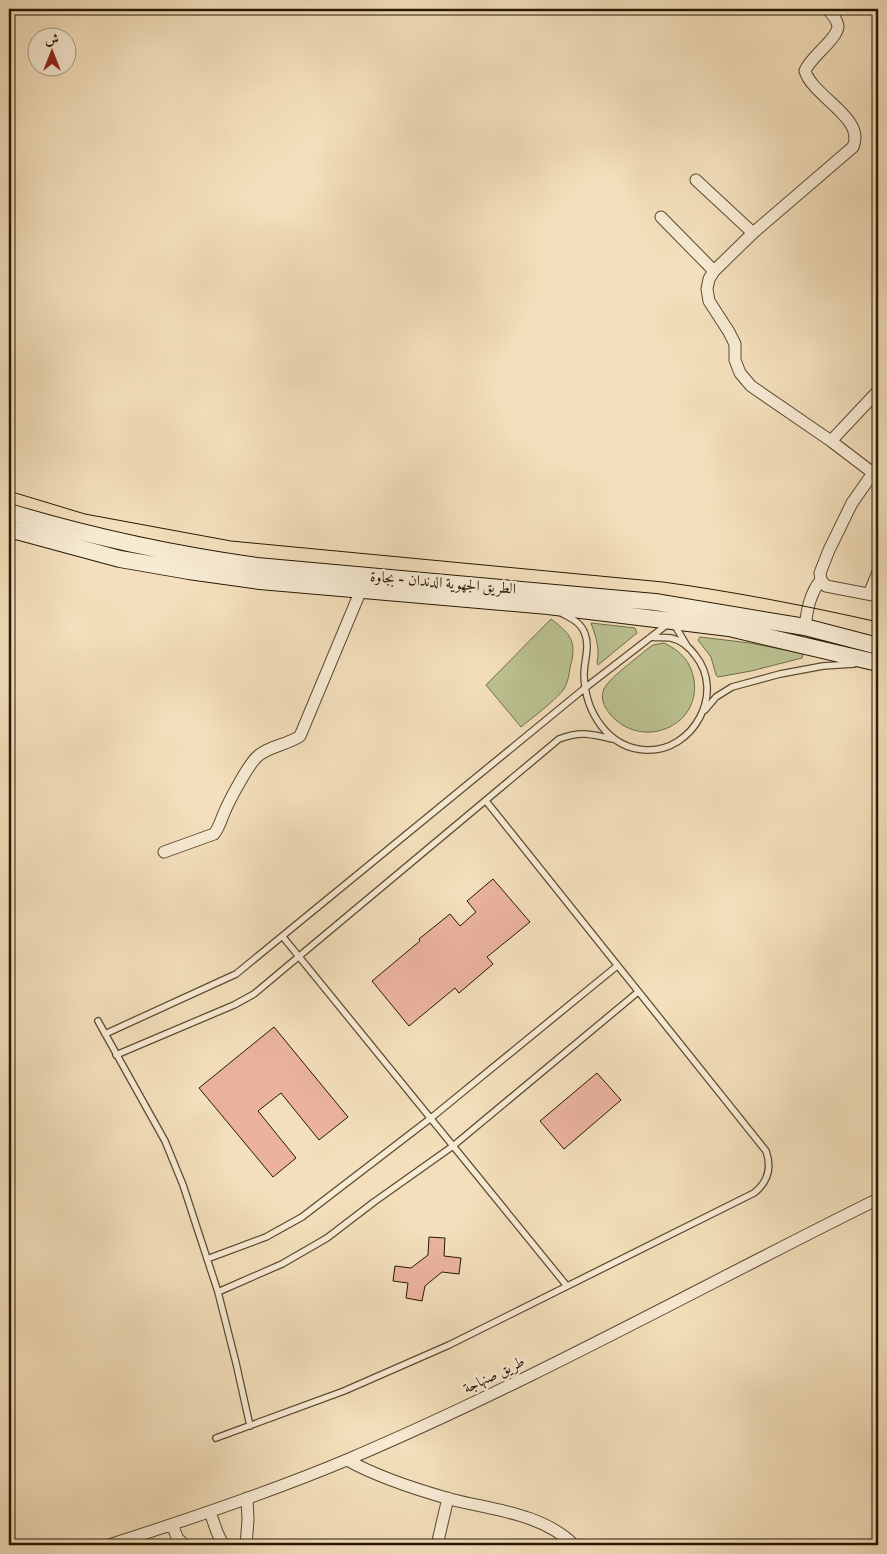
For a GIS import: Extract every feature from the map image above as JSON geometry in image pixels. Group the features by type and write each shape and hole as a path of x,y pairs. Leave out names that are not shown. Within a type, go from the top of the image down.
{"main road":[{"name":"الطريق الجهوية الدندان - بجاوة","path":"9,512 79,532 191,557 666,612 876,663"},
{"name":"الطريق الجهوية الدندان - بجاوة","path":"9,529 120,559 260,581 548,606 666,612 708,610 804,627 878,646"},
{"path":"800,644 804,627"}],"street":[{"path":"804,627 813,593 821,580 822,566 829,550 852,503 876,470 751,386 740,374 735,360 735,344 709,300 707,289 714,271 753,233 853,147 856,140 853,128 846,117 811,84 804,71 808,63 836,32 838,24 827,9"},
{"path":"696,180 753,233"},
{"path":"661,217 714,271"},
{"path":"831,441 878,391"},
{"path":"821,580 826,586 874,595 878,572"},
{"path":"164,852 214,834 252,760 262,752 295,740 300,736 360,590"},
{"name":"طريق صنهاجة","path":"109,1545 210,1512 347,1460 520,1380 878,1199"},
{"path":"347,1460 366,1471 448,1498 543,1523 574,1545"},
{"path":"246,1545 247,1498"},
{"path":"437,1545 448,1498"},
{"path":"210,1512 224,1545"},
{"path":"172,1525 178,1539 185,1545"}],"lane":[{"path":"548,606 575,620 582,627 588,646 584,675 585,688 591,710 600,726 612,739"},
{"path":"666,612 686,614 708,610"},
{"path":"105,1034 236,974 585,688 651,638 666,612"},
{"path":"666,612 687,646 699,660 706,676 707,694 704,712"},
{"path":"651,638 671,638 687,646"},
{"path":"116,1055 234,1005 254,994 559,739 572,734 587,733 612,739 628,747 646,750 664,748 681,740 688,734 716,697 732,687 823,666 876,663"},
{"path":"216,1438 344,1391 440,1349 754,1193 761,1188 769,1173 766,1151 486,801"},
{"path":"283,937 568,1286"},
{"path":"207,1258 266,1237 302,1217 431,1118 617,966"},
{"path":"218,1292 282,1264 327,1238 453,1146 638,992"},
{"path":"98,1022 165,1141 183,1185 218,1292 250,1426"}],"green space":[{"path":"551,619 564,630 573,645 568,680 562,691 545,708 521,727 486,685"},
{"path":"591,623 635,628 637,633 598,665 597,643"},
{"path":"700,637 750,643 803,655 802,658 718,677 711,657 698,640"},
{"path":"664,643 680,653 688,662 693,674 694,696 688,710 679,721 666,728 652,732 637,731 623,725 610,714 603,702 603,692 611,680 646,650 653,645"}],"building":[{"path":"493,879 530,922 487,957 493,964 459,993 455,988 409,1026 372,981 450,914 460,926 476,912 467,901"},
{"path":"274,1027 348,1117 319,1140 281,1093 258,1111 296,1158 273,1177 199,1088"},
{"path":"597,1073 621,1100 564,1149 540,1121"},
{"path":"429,1237 445,1238 444,1256 461,1258 459,1274 442,1272 425,1286 422,1301 406,1298 408,1283 393,1281 395,1266 411,1268 428,1255"}],"tram line":[{"path":"9,491 85,514 231,541 663,582 825,610 878,622"}]}
